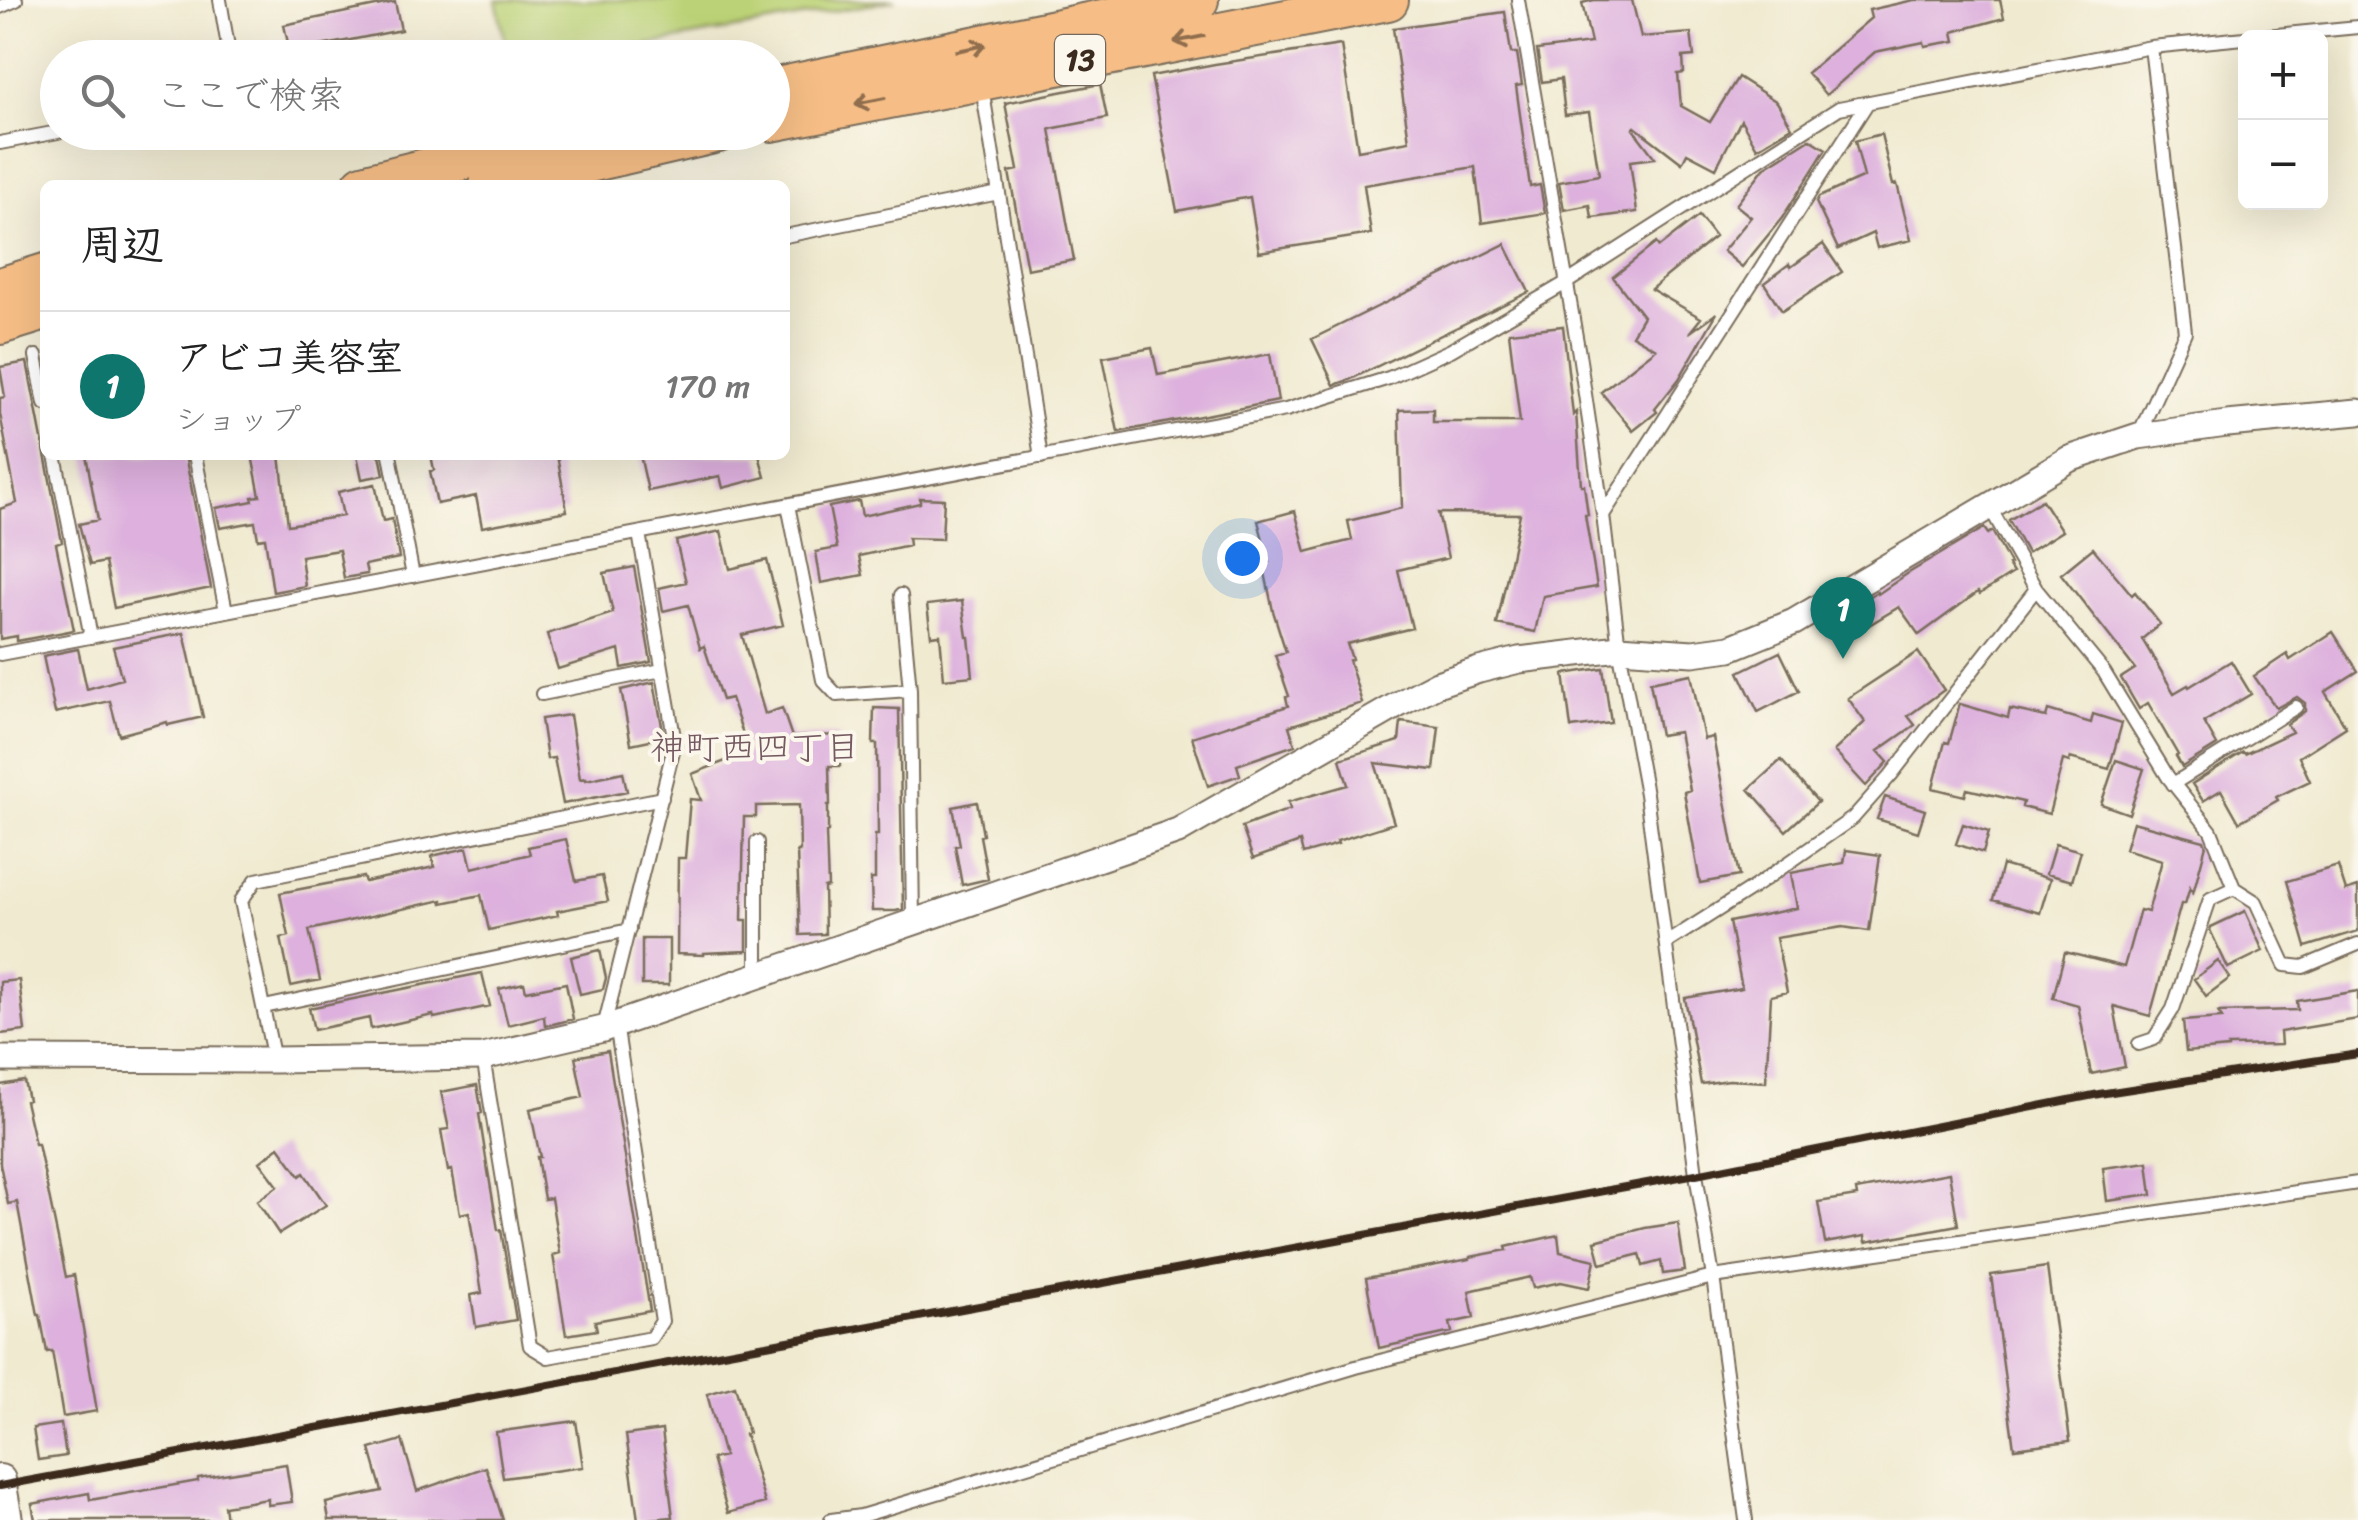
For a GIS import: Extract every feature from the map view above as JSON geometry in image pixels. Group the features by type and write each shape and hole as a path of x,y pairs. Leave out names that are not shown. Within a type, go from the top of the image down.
{"highway":[{"name":"13","path":"790,85 1198,0"},
{"name":"13","path":"790,117 1388,0"},
{"path":"383,180 500,150"},
{"path":"512,180 641,150"},
{"path":"0,288 40,276"},
{"path":"0,324 40,312"}],"street":[{"path":"0,1059 482,1057 609,1027 1178,831 1399,704 1438,684 1479,670 1520,660 1619,648 1693,653 1730,648 1794,622 2069,458 2138,436 2358,412"},
{"path":"0,1480 7,1520"}],"lane":[{"path":"0,8 16,0"},
{"path":"220,0 227,40"},
{"path":"1518,0 1604,515 1619,648 1646,794 1746,1520"},
{"path":"2320,30 2358,26"},
{"path":"0,654 1286,410 1390,378 1451,350 1566,283 1839,108 2152,47 2238,38"},
{"path":"2138,436 2185,332 2152,47"},
{"path":"981,80 1041,457"},
{"path":"1604,515 1868,102"},
{"path":"0,144 40,136"},
{"path":"790,235 999,193"},
{"path":"36,356 40,377"},
{"path":"56,460 91,637"},
{"path":"197,460 226,612"},
{"path":"391,460 413,576"},
{"path":"788,505 823,680 837,695 910,690"},
{"path":"1989,506 2036,589 2104,672 2174,784 2211,830 2234,888 2256,902 2284,966 2303,967 2358,944"},
{"path":"482,1057 530,1346 548,1357 650,1338 662,1321 609,1027 675,743 638,533"},
{"path":"1666,943 1853,818 2036,589"},
{"path":"901,594 910,690 913,923"},
{"path":"542,694 662,670"},
{"path":"2174,784 2296,707"},
{"path":"274,1060 240,901 256,880 662,798"},
{"path":"757,842 757,976"},
{"path":"2139,1044 2154,1038 2173,1009 2210,899 2234,888"},
{"path":"264,1006 629,930"},
{"path":"831,1520 861,1516 1356,1367 1713,1277 2358,1183"}],"green space":[{"path":"496,0 895,0 675,40 505,40"}],"building":[{"path":"1632,0 1641,37 1691,33 1694,56 1683,57 1684,73 1678,74 1681,106 1710,122 1738,77 1777,102 1792,127 1757,148 1741,120 1716,168 1687,153 1682,163 1635,127 1655,158 1630,161 1637,212 1592,218 1590,205 1564,210 1559,182 1599,175 1589,112 1565,115 1561,79 1542,82 1537,50 1591,43 1582,3"},
{"path":"1914,0 2000,0 2004,18 1953,32 1955,41 1925,46 1924,42 1875,52 1826,95 1807,73 1871,18 1869,10"},
{"path":"395,2 401,30 351,40 287,40 284,25"},
{"path":"1505,12 1511,53 1517,53 1522,85 1516,86 1530,187 1540,185 1545,213 1482,223 1475,167 1364,185 1371,234 1259,252 1250,197 1177,211 1151,76 1341,45 1358,150 1409,141 1393,28"},
{"path":"1100,84 1107,118 1050,129 1074,260 1027,269 1009,172 1018,170 1005,103"},
{"path":"1881,134 1911,240 1877,248 1873,233 1838,249 1816,202 1819,197 1864,177 1855,141"},
{"path":"1810,139 1826,149 1782,218 1742,267 1723,251 1751,217 1736,205 1764,168"},
{"path":"1699,216 1715,237 1651,289 1701,318 1689,333 1717,313 1679,379 1655,409 1657,412 1633,431 1601,392 1656,349 1632,335 1643,316 1613,277"},
{"path":"1505,244 1529,292 1334,385 1312,339"},
{"path":"1823,244 1842,272 1782,311 1764,283"},
{"path":"1563,326 1597,587 1543,596 1535,632 1497,624 1520,514 1438,513 1448,558 1398,570 1412,628 1347,644 1362,703 1289,726 1295,745 1237,765 1240,775 1208,786 1192,737 1288,706 1289,696 1275,655 1286,652 1273,611 1263,563 1269,562 1258,521 1295,511 1306,552 1352,540 1348,521 1402,508 1399,410 1433,409 1433,422 1520,422 1509,332"},
{"path":"1152,348 1158,375 1270,354 1278,401 1118,432 1103,357"},
{"path":"27,362 40,429 40,460 46,460 62,542 56,544 74,630 17,641 17,636 0,639 0,509 17,503 0,414 0,398 5,397 0,367"},
{"path":"87,460 186,460 211,588 114,608 105,562 90,565 79,524 98,520"},
{"path":"253,460 281,460 288,525 343,516 338,492 375,484 383,521 392,519 399,558 365,565 367,574 344,578 339,550 301,556 305,586 273,592 265,538 258,539 255,522 220,528 216,508 260,496"},
{"path":"358,460 381,460 384,475 362,479"},
{"path":"432,460 558,460 567,511 482,527 476,496 437,504 430,471 434,470"},
{"path":"641,460 760,460 765,477 723,488 720,476 648,491"},
{"path":"920,498 944,499 942,539 908,538 909,545 859,556 863,575 821,583 816,552 837,548 829,507 859,501 862,516 920,503"},
{"path":"2042,500 2062,531 2027,553 2009,520"},
{"path":"1984,528 1988,534 1992,531 2013,573 1978,592 1919,635 1899,607 1859,631 1846,610"},
{"path":"721,531 730,569 767,560 783,625 742,635 765,714 782,708 792,737 838,735 840,766 829,766 825,934 800,935 799,805 756,806 756,817 744,817 742,920 747,920 747,951 677,954 678,858 685,858 690,799 701,800 692,774 749,752 731,698 722,700 704,646 700,648 688,605 663,611 659,588 686,582 676,541"},
{"path":"2093,548 2160,624 2142,639 2174,693 2231,661 2251,694 2204,722 2217,745 2182,767 2148,703 2139,709 2121,678 2135,669 2061,574"},
{"path":"634,567 651,662 622,668 619,650 558,669 547,634 613,613 604,573"},
{"path":"962,601 973,676 944,679 940,635 931,636 927,605"},
{"path":"2333,632 2358,671 2325,692 2346,727 2299,757 2310,781 2276,797 2278,800 2239,822 2221,790 2203,801 2192,784 2243,752 2292,732 2287,724 2305,711 2305,703 2297,697 2276,708 2254,676 2287,654 2290,660"},
{"path":"184,633 203,717 119,735 110,701 55,713 43,656 78,649 87,689 122,679 113,647"},
{"path":"1780,652 1799,691 1758,712 1739,672"},
{"path":"1918,652 1944,690 1908,716 1915,725 1878,751 1888,762 1866,786 1834,751 1865,722 1848,698"},
{"path":"1603,668 1611,723 1571,728 1564,674"},
{"path":"1691,674 1704,739 1713,737 1739,876 1700,883 1684,792 1690,790 1679,732 1660,735 1650,682"},
{"path":"654,682 664,737 631,744 621,690"},
{"path":"1960,704 2008,718 2010,709 2046,717 2048,710 2091,723 2093,714 2122,723 2109,769 2070,758 2069,762 2063,760 2049,814 2022,807 2023,802 1967,789 1965,796 1933,788"},
{"path":"874,708 899,709 903,909 896,911 872,911 871,879 875,879 878,835"},
{"path":"570,715 580,779 623,772 627,791 563,804 554,758 547,759 541,719"},
{"path":"1401,722 1439,727 1434,770 1375,763 1394,823 1303,854 1300,842 1253,859 1242,827 1290,809 1288,802 1348,785 1340,759 1399,741"},
{"path":"1781,760 1818,802 1786,831 1749,789"},
{"path":"2116,760 2144,769 2129,814 2101,804"},
{"path":"1885,797 1925,810 1918,832 1877,819"},
{"path":"977,802 988,879 962,885 953,807"},
{"path":"2133,822 2204,841 2206,845 2193,893 2190,887 2185,904 2181,904 2150,1016 2114,1006 2125,1067 2091,1074 2078,1005 2053,998 2065,952 2124,967 2140,910 2148,912 2162,860 2125,849"},
{"path":"1963,824 1989,832 1983,853 1956,844"},
{"path":"566,839 576,881 602,876 608,901 489,930 481,895 309,930 320,980 291,986 281,938 289,936 280,893 363,877 365,882 434,867 432,856 467,848 472,868 530,854 528,847"},
{"path":"2055,844 2081,851 2072,881 2046,874"},
{"path":"1846,850 1880,855 1869,931 1843,927 1776,938 1787,992 1771,996 1766,1082 1729,1080 1701,1084 1685,998 1742,988 1729,922 1797,908 1791,873 1844,863"},
{"path":"2002,865 2050,879 2040,913 1993,900"},
{"path":"2338,866 2346,891 2358,887 2358,931 2306,947 2287,881"},
{"path":"2245,911 2263,951 2228,968 2210,930"},
{"path":"642,939 669,939 669,985 642,985"},
{"path":"600,950 606,978 603,989 580,994 571,957"},
{"path":"2218,961 2230,978 2206,996 2194,979"},
{"path":"482,973 490,1006 371,1029 369,1018 314,1030 309,1008"},
{"path":"19,980 25,1031 0,1034 0,982"},
{"path":"524,983 526,991 566,983 573,1019 545,1026 544,1016 508,1025 499,989"},
{"path":"2358,991 2358,1019 2280,1032 2281,1045 2186,1052 2183,1021 2222,1018 2218,1012 2298,1010 2297,1001"},
{"path":"608,1051 650,1311 595,1321 597,1330 566,1335 553,1255 560,1253 551,1198 544,1199 530,1109 583,1097 575,1057"},
{"path":"24,1081 28,1100 25,1101 66,1277 74,1275 97,1411 63,1417 52,1351 47,1352 38,1315 17,1202 8,1204 0,1164 0,1085"},
{"path":"477,1085 488,1171 516,1320 476,1327 471,1295 482,1293 469,1212 460,1214 452,1170 448,1171 441,1130 449,1129 441,1092"},
{"path":"279,1147 300,1176 304,1173 326,1205 279,1234 257,1201 278,1186 260,1162"},
{"path":"2148,1162 2152,1195 2107,1201 2103,1168"},
{"path":"1949,1173 1958,1225 1866,1242 1865,1236 1825,1243 1818,1202 1857,1196 1856,1190"},
{"path":"1678,1223 1685,1271 1663,1274 1661,1261 1643,1266 1640,1254 1601,1264 1595,1241"},
{"path":"1558,1235 1560,1252 1595,1260 1589,1288 1561,1282 1533,1288 1530,1277 1469,1291 1474,1318 1450,1323 1452,1332 1379,1348 1366,1278 1470,1259"},
{"path":"2047,1267 2070,1441 2014,1448 1991,1275"},
{"path":"735,1386 765,1503 728,1513 712,1459 724,1456 707,1394"},
{"path":"576,1421 583,1467 503,1478 496,1432"},
{"path":"61,1424 66,1456 38,1460 33,1428"},
{"path":"662,1430 673,1517 638,1520 626,1435"},
{"path":"402,1440 417,1491 486,1467 503,1520 329,1520 326,1503 382,1491 370,1449"},
{"path":"286,1464 292,1502 268,1505 268,1499 224,1506 226,1520 35,1520 32,1504 89,1493 90,1500"}],"railway":[{"path":"0,1486 1696,1174 2099,1094 2358,1054"}],"place":[{"name":"アビコ美容室","path":"1843,659"}],"district":[{"name":"神町西四丁目","path":"755,747"}]}
